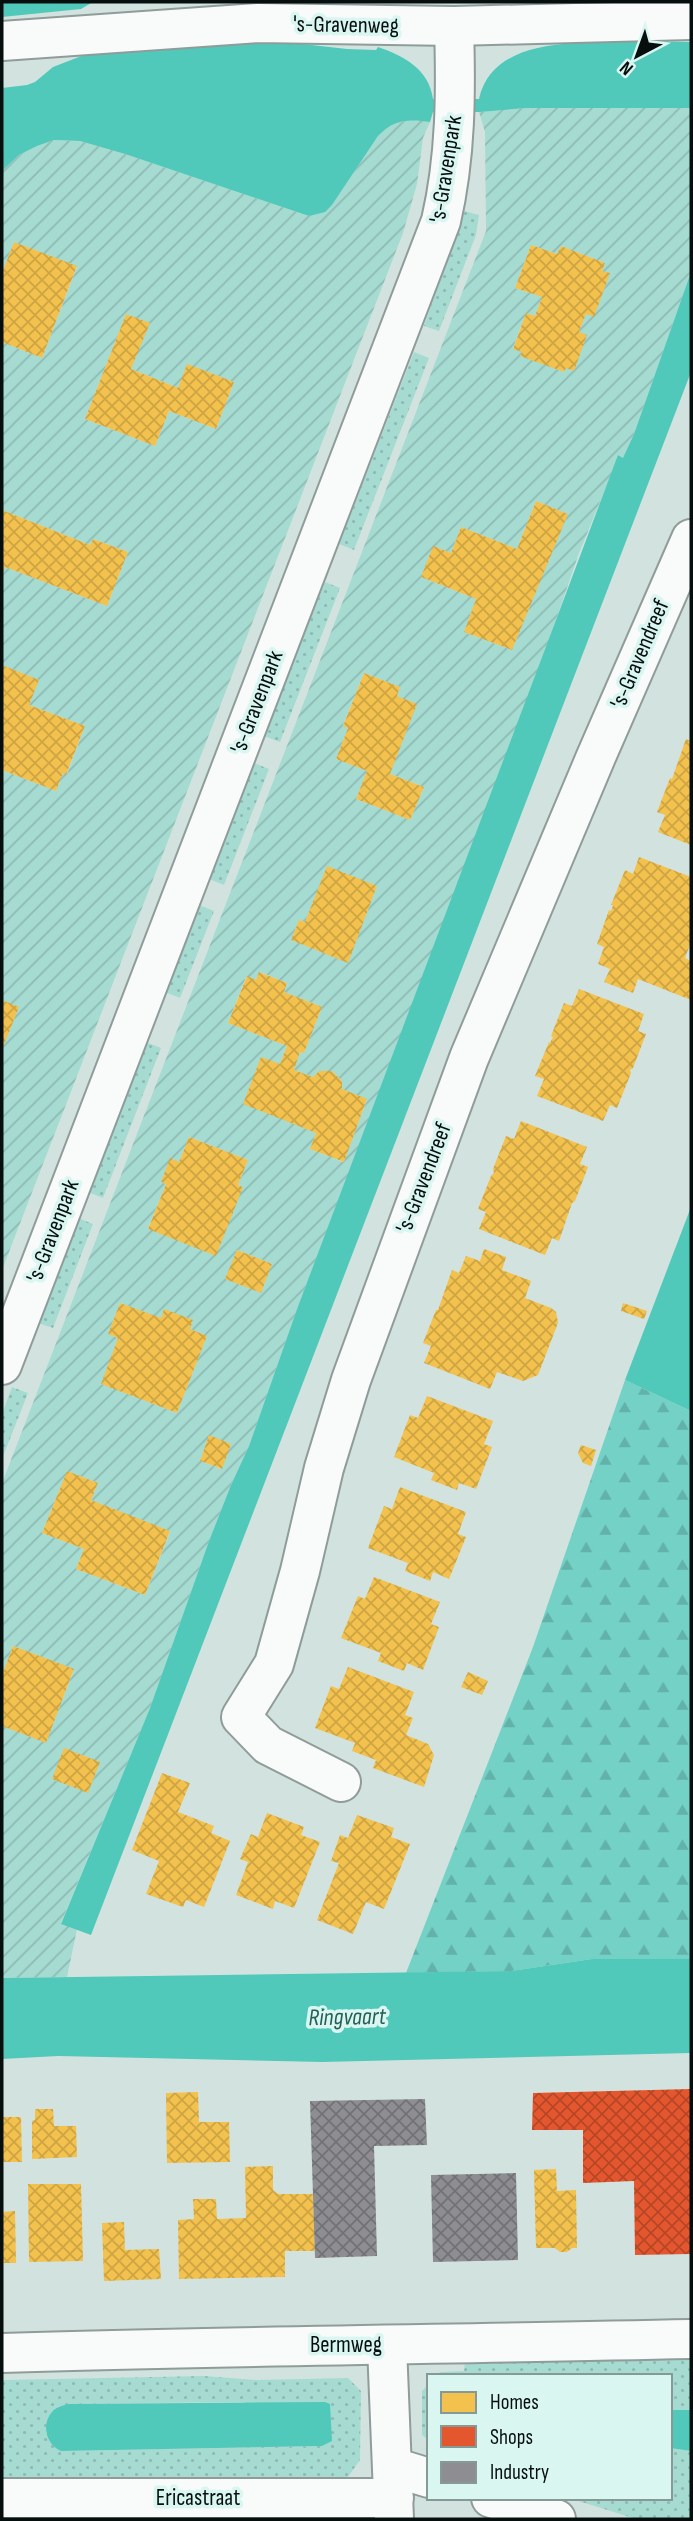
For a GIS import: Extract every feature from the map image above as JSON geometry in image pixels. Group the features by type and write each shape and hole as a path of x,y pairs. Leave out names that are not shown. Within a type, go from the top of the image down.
{"street":[{"name":"'s-Gravenweg","path":"2,41 258,23 454,26 691,20"},
{"name":"'s-Gravenpark","path":"2,1365 441,221 452,156 456,105 454,26"},
{"name":"'s-Gravendreef","path":"341,1782 268,1745 241,1717 274,1664 300,1571 324,1468 351,1380 465,1071 691,538"},
{"name":"Bermweg","path":"2,2353 271,2345 387,2346 691,2339"},
{"name":"Ericastraat","path":"2,2498 403,2491 387,2346"},
{"path":"497,2500 556,2519"}],"shaded area":[{"path":"527,108 691,108 691,272 634,434 623,459 619,455 578,556 535,681 297,1309 249,1446 209,1541 150,1708 61,1923 77,1929 67,1977 2,1978 2,1726 46,1742 74,1670 13,1646 2,1675 2,1483 486,231 485,132 479,112","holes":["531,245 557,254 561,246 605,263 564,372 521,355 522,352 513,348 526,313 535,316 542,297 515,288","536,501 567,514 512,650 464,632 476,599 421,577 433,547 451,553 461,527 517,549","364,673 400,687 390,774 424,787 410,820 356,799 367,771 336,759 348,728 343,725","327,867 377,886 348,962 291,940 299,920 305,922","260,972 287,983 284,992 322,1007 304,1053 300,1052 294,1070 313,1077 319,1071 332,1071 342,1081 342,1089 367,1100 343,1162 310,1149 316,1133 280,1064 287,1046 228,1023 246,977 256,980","189,1137 248,1160 238,1185 243,1187 148,1228 166,1184 161,1182 179,1162","237,1250 272,1264 261,1293 226,1279","120,1303 207,1336 177,1413 102,1384 118,1338 108,1334","209,1436 231,1444 221,1469 200,1461","67,1471 98,1483 91,1500 170,1532 145,1595 76,1569 84,1549 42,1533"]},
{"path":"408,120 430,122 423,138 417,184 403,233 2,1270 2,1050 18,1007 2,1000 2,770 56,791 63,773 67,774 85,726 29,705 38,680 2,665 2,575 5,567 107,606 128,552 93,539 90,545 2,510 2,342 42,358 77,267 14,242 2,273 2,171 19,155 37,146 54,140 80,141 309,216 332,205 382,132 394,124","holes":["126,314 149,323 131,369 178,388 187,365 234,382 216,429 169,411 155,446 85,419"]},
{"path":"464,211 479,215 476,235 439,331 424,326"},
{"path":"414,352 429,358 354,550 339,544"},
{"path":"325,582 340,588 280,742 264,736"},
{"path":"254,763 269,769 224,885 209,879"},
{"path":"199,905 214,911 180,998 165,992"},
{"path":"146,1042 161,1048 103,1198 88,1192"},
{"path":"78,1218 93,1224 53,1328 38,1323"},
{"path":"12,1387 28,1393 2,1459 2,1414"},
{"path":"691,2357 691,2410 672,2410 672,2374 438,2374 464,2371 465,2361"},
{"path":"204,2376 256,2380 348,2378 361,2391 360,2460 345,2481 2,2479 2,2380","holes":["244,2402 322,2446 61,2451 46,2433 49,2417 68,2404"]},
{"path":"427,2386 427,2439 422,2435 422,2391"},
{"path":"672,2448 691,2451 691,2519 636,2519 575,2500 672,2500"}],"green space":[{"path":"625,1380 691,1411 691,1959 592,1959 511,1971 406,1973 533,1647"}],"water":[{"path":"2,2 93,2 81,9 2,17"},
{"path":"691,42 691,108 527,108 433,112 430,122 396,123 384,130 332,205 325,212 309,216 80,141 54,140 37,146 19,155 2,171 2,88 35,82 53,67 84,55 254,43 294,43 376,50 378,47 414,65 426,79 433,99 479,99 488,78 502,63 521,53 568,44"},
{"path":"691,272 691,372 91,1935 61,1924 150,1708 209,1541 249,1446 297,1309 618,455 623,458 634,434"},
{"path":"691,1207 691,1411 625,1380"},
{"name":"Ringvaart","path":"592,1959 691,1959 691,2053 322,2062 58,2056 2,2059 2,1978 511,1971"},
{"path":"68,2404 330,2404 332,2441 322,2446 61,2451 52,2444 46,2428 52,2412"},
{"path":"672,2410 691,2410 691,2451 672,2448"}],"building: Homes":[{"path":"14,242 77,266 42,358 2,342 2,273"},
{"path":"531,245 557,254 561,246 605,263 602,271 610,273 594,317 586,314 579,332 587,335 574,371 566,368 564,372 520,356 522,352 513,349 526,313 535,316 542,297 515,288"},
{"path":"126,314 150,323 131,369 178,388 187,364 234,382 216,429 169,411 155,446 85,419"},
{"path":"536,501 568,514 512,650 464,632 476,599 421,577 433,546 451,553 461,527 517,549"},
{"path":"2,510 90,545 93,539 128,552 107,606 5,567 2,575"},
{"path":"2,665 39,680 29,705 85,726 66,775 63,773 56,791 2,770"},
{"path":"364,673 400,687 397,696 417,704 390,774 424,787 410,820 356,799 367,771 336,759 348,728 343,726"},
{"path":"686,739 691,741 691,845 658,832 665,815 657,812"},
{"path":"639,857 691,877 691,942 685,958 691,961 691,1000 638,979 633,993 604,982 610,969 598,964 604,947 597,944 625,870 633,874"},
{"path":"327,866 377,886 348,963 291,940 299,920 305,922"},
{"path":"259,972 287,983 284,992 322,1007 304,1053 300,1052 294,1070 313,1077 319,1071 332,1071 342,1081 342,1089 367,1099 344,1162 310,1149 316,1133 243,1104 261,1057 280,1064 287,1046 228,1023 247,976 256,980"},
{"path":"579,989 644,1014 638,1031 646,1034 633,1068 617,1108 610,1105 603,1121 537,1096 544,1079 535,1076 553,1037 551,1036 564,1003 572,1006"},
{"path":"2,1000 19,1007 2,1050"},
{"path":"521,1121 587,1147 580,1164 588,1167 575,1201 559,1241 552,1238 545,1255 479,1229 486,1212 478,1209 494,1173 493,1169 506,1136 514,1139"},
{"path":"189,1137 248,1160 238,1185 243,1187 216,1256 148,1229 166,1184 161,1182 170,1158 179,1162"},
{"path":"484,1249 506,1257 502,1270 531,1281 525,1298 551,1308 556,1312 558,1323 538,1375 523,1381 497,1372 490,1389 424,1363 431,1346 423,1343 452,1270 459,1273 466,1256 480,1261"},
{"path":"237,1250 272,1264 261,1293 225,1279"},
{"path":"120,1303 161,1318 164,1309 193,1320 190,1329 207,1336 177,1413 101,1384 118,1338 108,1334"},
{"path":"623,1303 647,1311 644,1319 621,1311"},
{"path":"427,1396 493,1421 484,1444 492,1447 476,1489 459,1483 457,1490 431,1480 434,1473 394,1457 410,1415 418,1418"},
{"path":"209,1435 231,1444 222,1469 200,1461"},
{"path":"581,1445 596,1450 591,1466 583,1463 578,1453"},
{"path":"67,1471 98,1483 91,1500 170,1531 145,1595 76,1569 84,1549 42,1533"},
{"path":"400,1487 466,1512 458,1534 466,1537 449,1579 433,1572 430,1581 405,1571 408,1563 368,1548 384,1506 392,1509"},
{"path":"374,1577 440,1602 431,1624 439,1627 423,1670 407,1663 404,1671 378,1661 381,1653 341,1638 358,1596 365,1599"},
{"path":"13,1646 74,1669 46,1743 2,1726 2,1675"},
{"path":"348,1667 414,1692 405,1715 413,1718 406,1735 428,1744 434,1755 424,1787 373,1768 376,1760 352,1751 355,1743 315,1728 331,1686 339,1689"},
{"path":"468,1672 488,1681 482,1695 461,1687"},
{"path":"64,1748 100,1762 88,1793 52,1779"},
{"path":"162,1773 190,1783 178,1812 214,1826 211,1833 230,1841 204,1907 186,1900 183,1907 146,1894 159,1861 132,1850"},
{"path":"267,1813 304,1827 301,1835 320,1842 294,1908 275,1901 273,1909 236,1895 248,1862 240,1859 251,1834 258,1837"},
{"path":"357,1815 394,1828 391,1837 410,1844 384,1909 366,1902 353,1934 317,1920 339,1863 331,1861 340,1835 348,1838"},
{"path":"198,2092 199,2122 229,2122 230,2162 167,2163 166,2093"},
{"path":"35,2109 53,2109 54,2126 76,2126 77,2157 32,2159 32,2121 35,2120"},
{"path":"2,2117 21,2117 22,2162 2,2162"},
{"path":"273,2166 273,2190 278,2194 313,2194 315,2251 285,2251 285,2277 179,2279 178,2220 194,2219 193,2199 216,2199 217,2219 246,2218 245,2167"},
{"path":"556,2169 557,2191 576,2190 577,2248 567,2252 560,2252 555,2248 536,2248 534,2170"},
{"path":"28,2184 81,2184 83,2261 29,2262"},
{"path":"15,2211 16,2263 2,2263 2,2212"},
{"path":"124,2222 125,2250 159,2249 161,2279 104,2281 102,2223"}],"building: Shops":[{"path":"691,2089 691,2254 635,2255 634,2181 583,2183 583,2130 532,2130 533,2093"}],"building: Industry":[{"path":"425,2099 427,2145 374,2146 377,2256 315,2258 310,2101"},
{"path":"516,2173 518,2260 433,2262 431,2175"}]}
